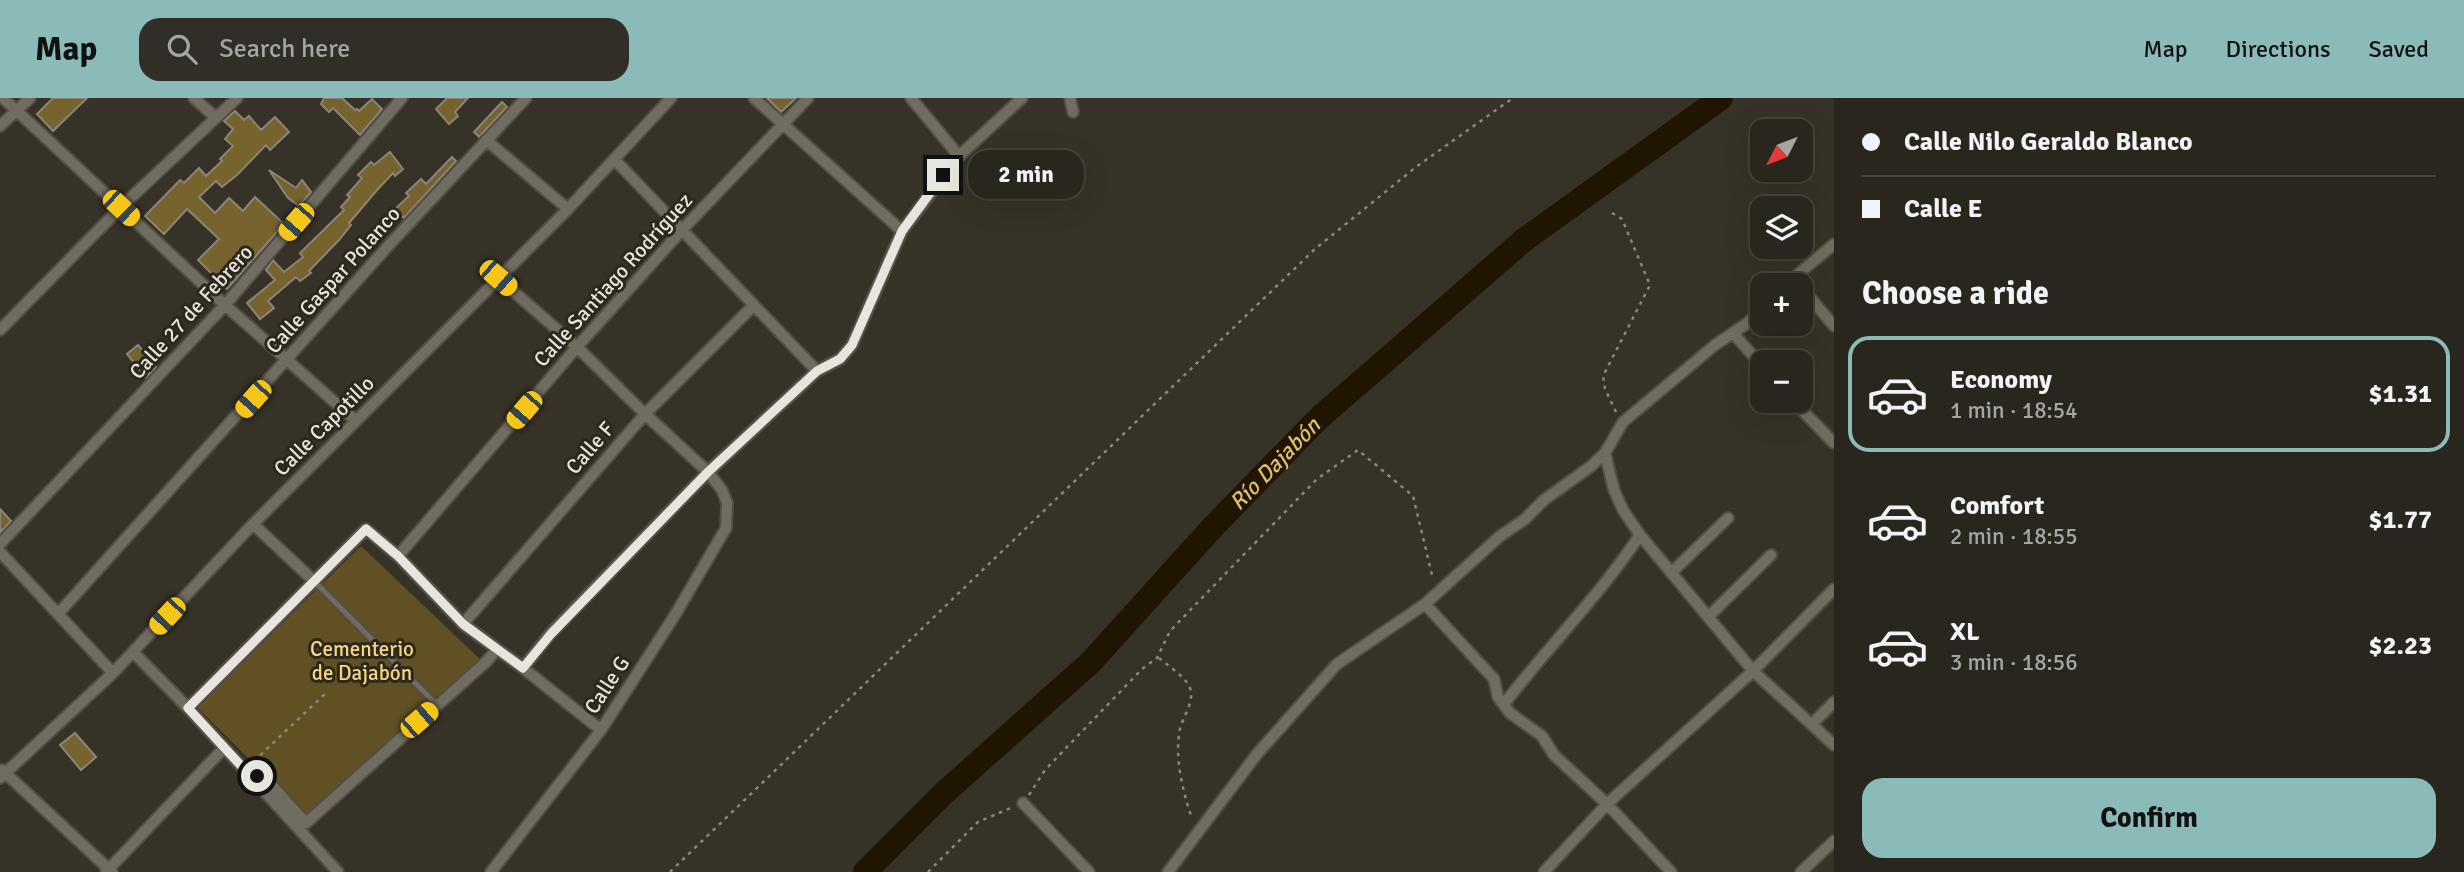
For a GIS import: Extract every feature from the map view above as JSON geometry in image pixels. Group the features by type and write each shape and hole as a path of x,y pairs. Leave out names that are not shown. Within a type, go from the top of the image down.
{"street":[{"path":"2,98 225,305 356,421"},
{"path":"0,126 30,98"},
{"path":"194,98 216,118"},
{"path":"0,330 121,208 237,98"},
{"name":"Calle 27 de Febrero","path":"0,544 225,305 402,98"},
{"name":"Calle Gaspar Polanco","path":"58,614 526,98"},
{"name":"Calle Capotillo","path":"2,773 113,673 253,524 568,209 671,98"},
{"path":"754,98 902,231"},
{"name":"Calle Santiago Rodríguez","path":"398,556 577,347 682,230 808,98"},
{"path":"911,98 959,156"},
{"path":"523,668 551,634 708,472 817,371 840,359 852,345 902,231 959,156 1022,98"},
{"path":"1070,98 1073,112"},
{"path":"486,139 568,209"},
{"path":"615,160 817,371"},
{"path":"1806,273 1834,244"},
{"path":"498,278 577,347 708,472"},
{"path":"1813,303 1834,326"},
{"name":"Calle F","path":"463,624 645,414 754,305"},
{"path":"1168,872 1257,754 1338,664 1425,604 1499,537 1525,520 1544,499 1590,467 1605,453 1623,422 1750,321"},
{"path":"1733,333 1750,352"},
{"path":"1805,413 1834,443"},
{"path":"1605,453 1614,490 1623,510 1640,535 1753,670 1834,745"},
{"name":"Calle G","path":"491,872 600,730 676,615 726,528 727,503 722,490 708,472"},
{"path":"1671,573 1728,518"},
{"path":"253,524 314,581"},
{"path":"188,708 366,529 398,556 463,624 600,730"},
{"path":"1504,704 1542,655 1619,567 1640,535"},
{"path":"0,552 113,673"},
{"path":"1708,617 1771,555"},
{"path":"1544,872 1607,804 1753,670 1834,589"},
{"path":"1425,604 1494,679 1498,697 1510,713 1542,736 1554,755 1607,804 1671,872"},
{"path":"245,770 270,783 306,823 487,661 497,649"},
{"path":"133,652 338,872"},
{"path":"1812,724 1834,702"},
{"path":"2,773 109,871 224,748"},
{"path":"1023,803 1089,872"},
{"path":"1801,872 1834,841"}],"lane":[{"path":"314,581 437,705"}],"path":[{"path":"670,872 1315,249 1416,167 1513,98"},
{"path":"1612,213 1622,219 1650,285 1603,376 1609,398 1623,422"},
{"path":"928,872 978,822 1023,803 1045,769 1142,669 1157,657 1170,631 1179,621 1317,480 1358,450 1413,496 1437,593"},
{"path":"1157,657 1190,688 1191,702 1178,740 1183,790 1197,832"},
{"path":"245,770 328,691"}],"green space":[{"name":"Cementerio de Dajabón","path":"361,546 484,663 309,819 197,707"}],"building":[{"path":"53,98 87,98 53,131 37,114"},
{"path":"324,98 342,98 359,111 372,99 382,109 360,135 333,108 329,112 321,104"},
{"path":"447,98 468,98 455,112 458,116 449,124 436,109"},
{"path":"767,98 796,98 781,112"},
{"path":"502,102 507,107 479,137 474,132"},
{"path":"235,111 244,120 249,116 261,130 275,117 289,132 270,150 266,145 222,187 216,181 199,197 215,213 229,198 243,211 255,197 284,224 227,289 198,260 219,239 187,209 164,234 145,216 180,180 184,183 199,168 206,176 222,161 220,159 233,146 225,139 233,129 224,121"},
{"path":"390,152 403,169 395,176 393,173 377,190 349,223 351,225 339,240 309,271 311,273 300,281 296,277 268,301 274,308 260,319 247,303 275,280 266,270 273,260 284,272 303,257 300,253 344,210 341,207 350,197 347,195 362,178 358,175 371,162 374,165"},
{"path":"452,157 456,161 404,218 395,209 409,196 406,193 421,179 426,184"},
{"path":"269,170 296,188 302,180 311,192 299,206 288,198"},
{"path":"138,345 156,367 146,378 127,354"},
{"path":"0,509 11,521 0,533"},
{"path":"75,733 96,757 81,770 60,745"}],"waterway":[{"name":"Río Dajabón","path":"865,872 944,793 1091,662 1211,529 1318,419 1524,240 1721,98"}],"route":[{"path":"257,776 245,770 188,708 366,529 398,556 463,624 523,668 551,634 708,472 817,371 840,359 852,345 902,231 943,175"}]}
